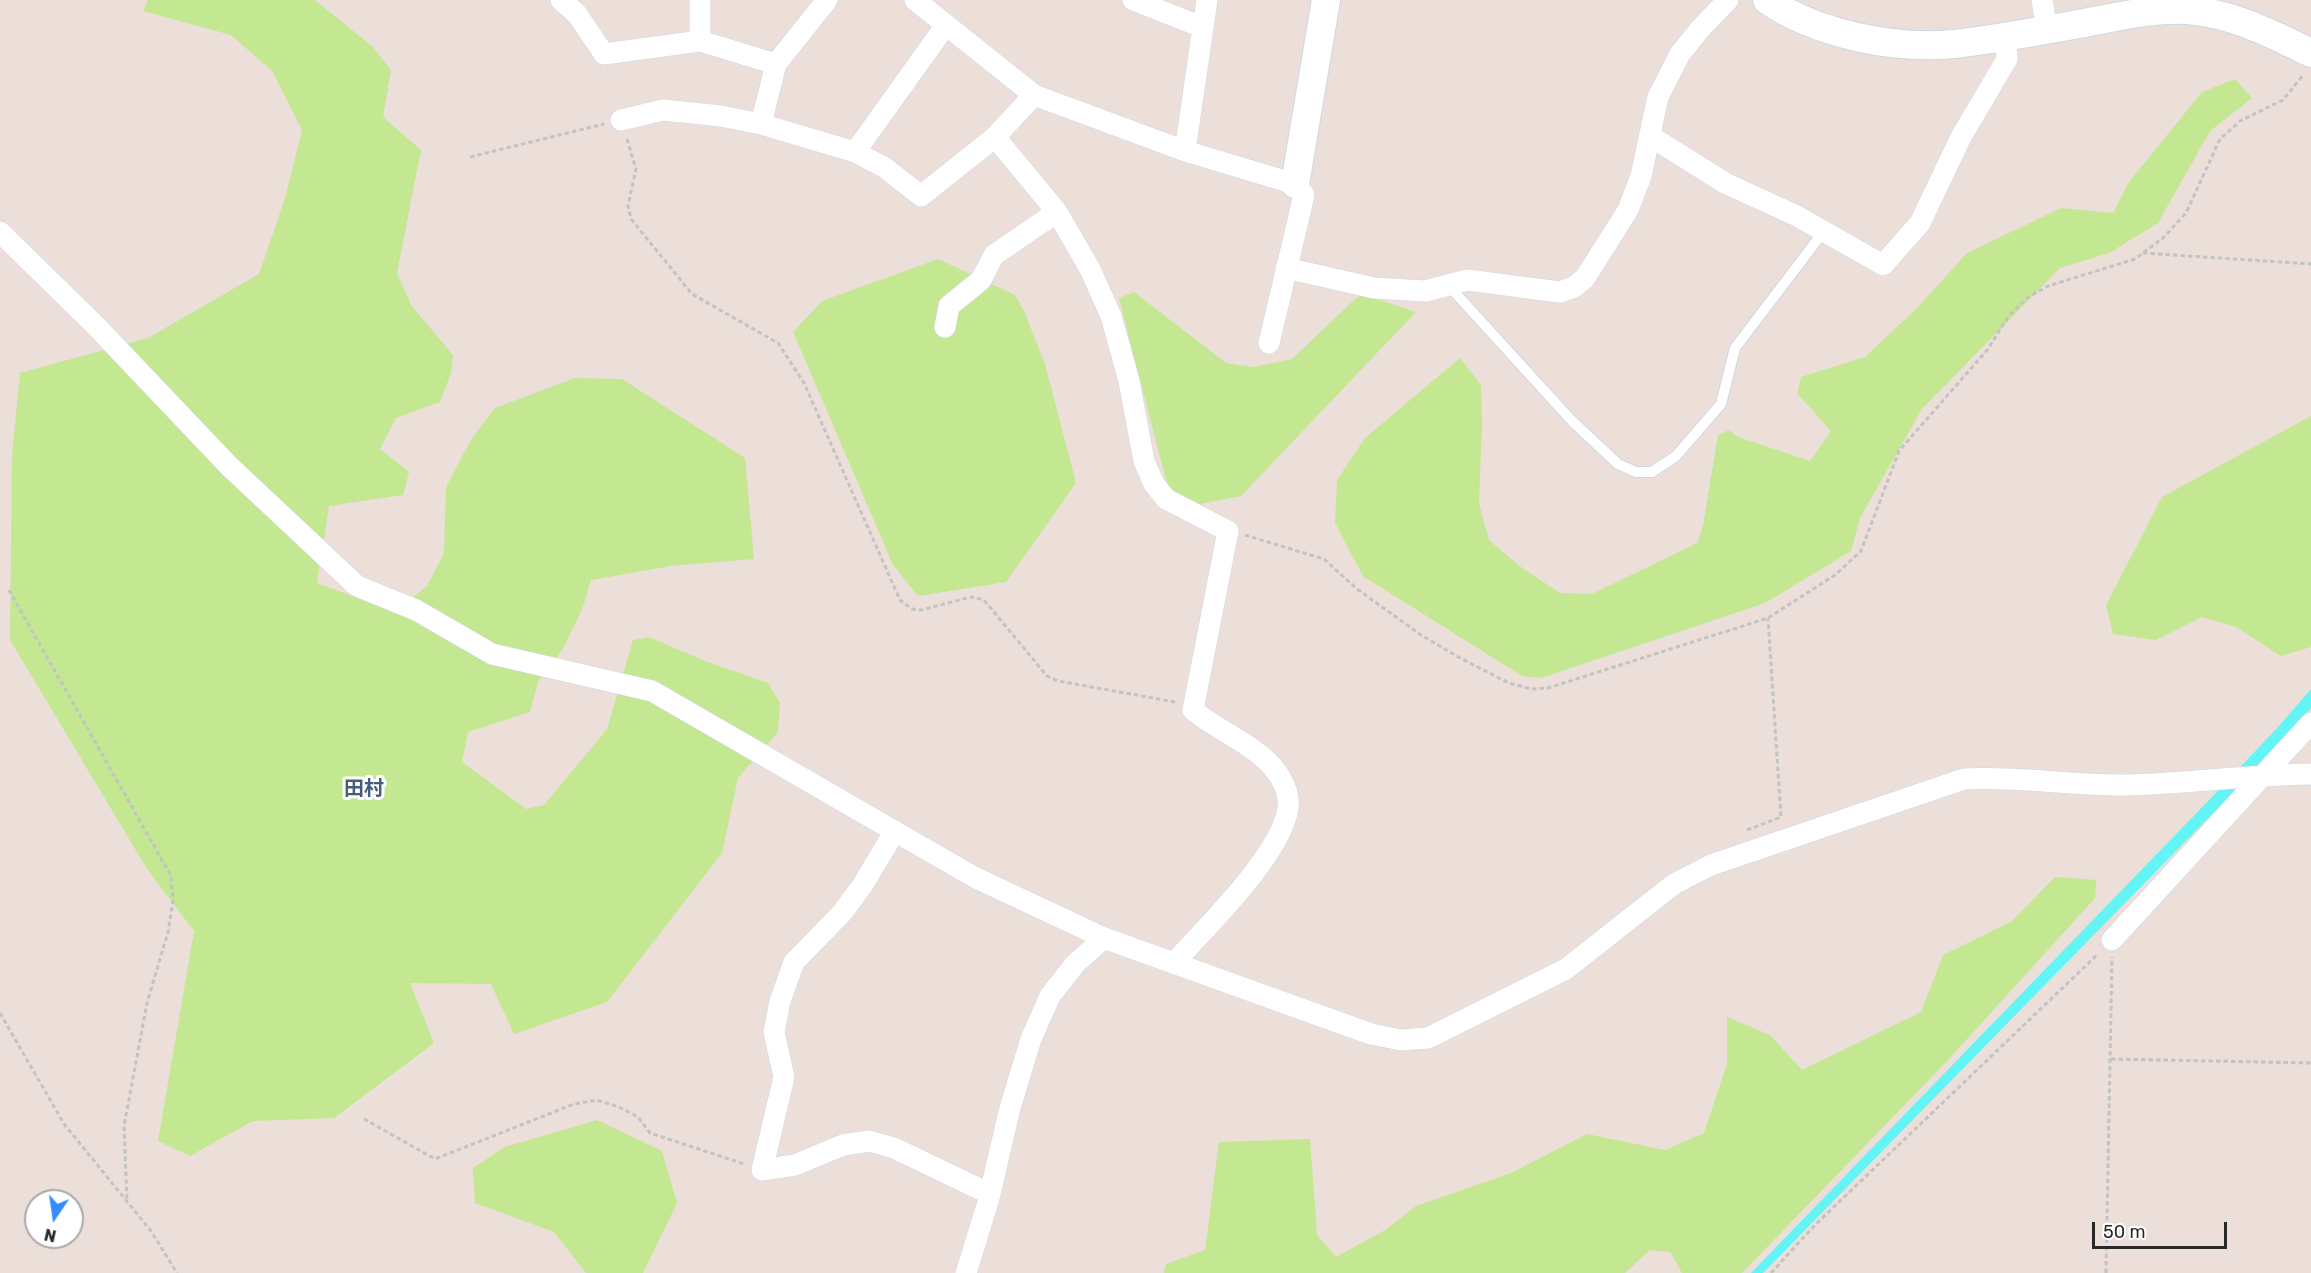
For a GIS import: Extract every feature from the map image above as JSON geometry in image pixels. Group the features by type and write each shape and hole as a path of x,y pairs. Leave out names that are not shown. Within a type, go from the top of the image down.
{"street":[{"path":"561,0 577,14 604,54 700,41 776,64"},
{"path":"700,0 700,41"},
{"path":"761,124 776,64 827,0"},
{"path":"915,0 1034,95 1185,151 1295,184 1304,195 1269,343"},
{"path":"1133,0 1202,27"},
{"path":"1185,151 1207,0"},
{"path":"1295,184 1326,0"},
{"path":"1286,268 1374,288 1426,291 1467,280 1560,292 1574,287 1585,278 1628,210 1641,176 1658,97 1680,54 1728,0"},
{"path":"1767,0 1816,25 1863,38 1906,43 1952,44 2145,12 2187,10 2219,15 2258,27 2308,63"},
{"path":"2042,0 2047,29"},
{"path":"855,152 946,25"},
{"path":"1650,136 1725,183 1797,216 1883,265 1920,223 1961,137 2007,59 2006,36"},
{"path":"621,120 663,110 721,116 761,124 855,152 884,166 921,196 995,137 1034,95"},
{"path":"995,137 1058,212 1090,269 1111,316 1129,381 1144,461 1154,484 1166,500 1228,531 1193,710 1210,724 1252,748 1272,766 1286,786 1288,808 1279,833 1263,862 1174,963"},
{"path":"945,327 949,306 981,280 994,255 1058,212"},
{"path":"0,232 96,326 229,466 357,586 416,610 492,654 652,691 974,877 1104,938 1371,1034 1401,1041 1428,1038 1566,969 1674,884 1710,865 1964,779 1989,778 2128,785 2227,777 2311,774"},
{"path":"2112,940 2266,775 2311,723"},
{"path":"2266,775 2311,744"},
{"path":"895,831 862,886 841,914 794,962 780,1000 774,1032 784,1077 762,1170 795,1165 843,1145 869,1142 894,1148 990,1194"},
{"path":"966,1273 990,1194 1010,1108 1031,1039 1050,996 1075,964 1104,938"}],"lane":[{"path":"1448,285 1572,421 1618,464 1636,472 1652,472 1676,456 1721,404 1735,348 1824,231"}],"path":[{"path":"1228,531 1324,559 1357,589 1421,635 1509,683 1531,689 1548,688 1768,618 1834,575 1861,551 1899,451 1988,349 2008,317 2027,298 2048,286 2135,259 2163,238 2186,213 2220,140 2240,121 2283,100 2308,63"},
{"path":"470,157 621,120 636,169 628,206 631,219 692,294 778,343 804,383 900,600 912,609 921,610 971,597 984,600 1047,676 1058,681 1194,705"},
{"path":"2143,253 2311,264"},
{"path":"9,590 171,876 173,900 168,932 147,1003 124,1126 127,1201"},
{"path":"1741,833 1780,817 1768,618"},
{"path":"2106,1273 2112,940"},
{"path":"1771,1273 1815,1225 2112,940"},
{"path":"0,1013 64,1124 151,1231 177,1273"},
{"path":"2111,1059 2311,1063"},
{"path":"364,1119 435,1159 574,1104 597,1100 619,1107 638,1118 650,1132 762,1170"}],"green space":[{"path":"148,0 315,0 373,47 391,70 383,117 421,150 397,273 411,305 453,355 451,373 440,402 396,418 380,449 409,472 403,495 329,506 317,583 395,612 427,586 444,553 446,487 472,438 495,408 575,378 622,379 745,458 754,559 671,566 591,580 583,607 564,647 538,682 530,712 468,732 462,762 526,809 544,805 607,729 633,640 649,637 705,661 768,683 780,703 778,732 738,778 722,853 607,1002 514,1034 491,984 410,983 434,1043 334,1118 253,1121 190,1156 158,1141 194,931 147,869 10,640 12,455 20,373 148,338 259,274 285,198 302,130 272,71 231,35 143,11"},
{"path":"2235,79 2252,98 2210,131 2158,223 2109,253 2060,268 1922,409 1860,518 1851,551 1765,603 1541,678 1522,676 1363,576 1335,523 1337,480 1365,438 1460,358 1481,385 1479,504 1489,540 1518,565 1560,593 1592,594 1697,543 1703,526 1718,435 1729,430 1738,437 1810,461 1831,431 1797,393 1801,377 1865,357 1917,308 1967,253 2061,208 2113,213 2129,182 2202,92"},
{"path":"938,259 1015,295 1024,311 1045,364 1076,483 1006,582 918,596 893,565 793,332 822,301"},
{"path":"1134,292 1226,363 1253,367 1292,359 1362,294 1416,312 1241,496 1200,504 1168,488 1119,298"},
{"path":"2311,416 2311,647 2281,656 2236,627 2202,617 2156,640 2113,634 2106,605 2162,497"},
{"path":"2055,877 2096,880 2095,898 1948,1060 1742,1273 1682,1273 1670,1252 1650,1250 1625,1273 1164,1273 1166,1264 1205,1250 1219,1142 1310,1139 1317,1235 1336,1257 1385,1230 1416,1206 1511,1173 1587,1134 1665,1150 1704,1133 1727,1064 1727,1017 1770,1035 1802,1070 1921,1012 1943,955 2012,921"},
{"path":"597,1120 662,1151 677,1203 643,1273 586,1273 554,1232 475,1203 473,1168 505,1147"}],"water":[{"path":"2311,689 2311,708 2220,806 1763,1273 1751,1273 2211,798"}],"district":[{"name":"田村","path":"364,789"}]}
